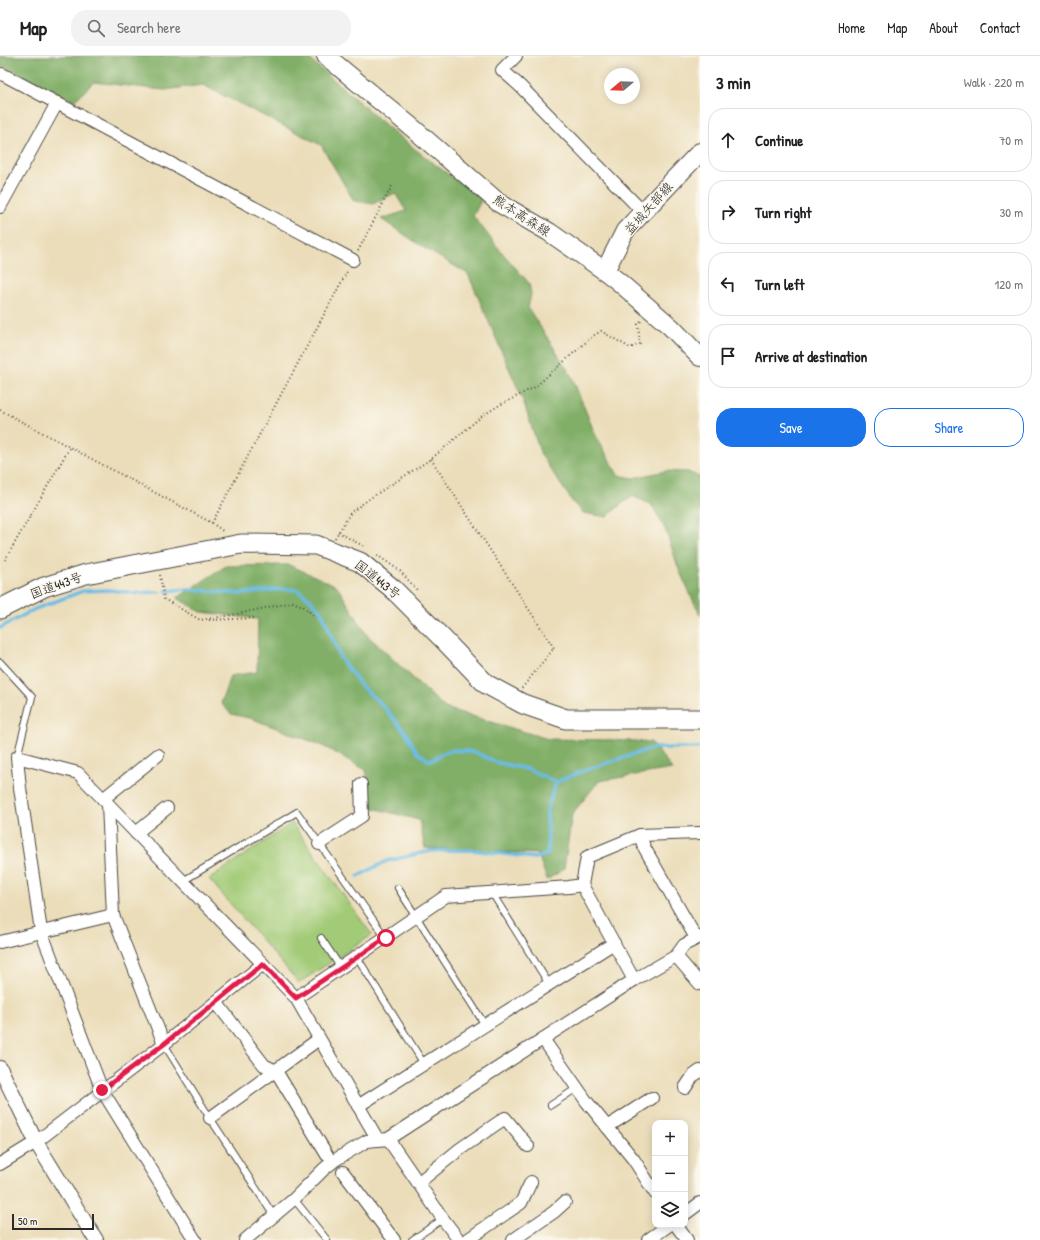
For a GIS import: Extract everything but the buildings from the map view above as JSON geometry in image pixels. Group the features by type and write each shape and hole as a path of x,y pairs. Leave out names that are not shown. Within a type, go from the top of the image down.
{"highway":[{"name":"国道443号","path":"0,609 44,587 86,574 241,544 316,545 360,562 392,588 486,684 523,704 566,719 700,719"}],"main road":[{"name":"熊本高森線","path":"326,56 415,130 499,203 549,232 605,271 671,327 700,357"},
{"name":"益城矢部線","path":"605,271 625,232 700,152"}],"street":[{"path":"516,56 502,70 520,86 643,212"},
{"path":"0,74 353,260"},
{"path":"0,208 57,103"},
{"path":"106,801 158,755"},
{"path":"195,1240 102,1090 41,932 20,788 17,757 78,773 296,998 358,1106 418,1183 459,1240"},
{"path":"319,844 362,816 361,784"},
{"path":"106,801 113,916 164,1044"},
{"path":"136,833 167,808"},
{"path":"634,980 582,885 587,857 640,835 700,833"},
{"path":"245,1240 294,1199 335,1160 367,1141 383,1140 634,980 676,956 684,945 698,938 644,847 640,835"},
{"path":"296,998 446,896 582,885"},
{"path":"0,942 113,916"},
{"path":"358,1106 614,943"},
{"path":"676,956 700,984"},
{"path":"0,1164 36,1142 164,1044 263,964"},
{"path":"216,1002 264,1065 276,1070 327,1155"},
{"path":"210,1118 319,1039"},
{"path":"543,1039 577,1088 634,1160 654,1192"},
{"path":"0,1068 36,1142 96,1240"},
{"path":"685,1088 693,1076 700,1071"},
{"path":"607,1127 652,1098"},
{"path":"418,1183 460,1149 505,1118 528,1146"},
{"path":"343,1172 394,1240"},
{"path":"467,1240 521,1203 531,1182"},
{"path":"513,1240 554,1212 565,1202"},
{"path":"688,1212 700,1204"},
{"path":"648,1240 665,1228"},
{"path":"678,1228 686,1240"}],"lane":[{"path":"0,662 32,697 17,757"},
{"path":"183,881 297,812 386,938"},
{"path":"398,888 485,1025"},
{"path":"492,893 549,984"},
{"path":"321,938 341,968"},
{"path":"357,957 424,1064"},
{"path":"164,1044 274,1216"},
{"path":"552,1104 577,1088"},
{"path":"294,1199 327,1240"},
{"path":"412,1240 443,1219"}],"path":[{"path":"212,523 392,186"},
{"path":"330,550 338,532 351,512 431,459 482,416 535,387 593,336 601,331 630,348 640,344 638,324 645,316"},
{"path":"0,410 212,523 241,544"},
{"path":"6,560 70,447"},
{"path":"431,459 554,648 520,691"},
{"path":"338,532 363,546"},
{"path":"375,554 400,571 420,595"},
{"path":"157,560 164,599 200,620 256,618"},
{"path":"200,620 293,602 303,606 314,616"}],"green space":[{"path":"0,56 306,56 416,149 456,180 480,195 481,201 473,216 504,255 529,283 531,294 528,308 572,377 595,434 618,475 633,478 666,471 688,472 700,477 700,615 679,570 666,531 652,505 633,496 607,517 583,513 574,504 541,455 522,398 468,274 426,249 381,219 406,211 395,193 373,204 354,201 321,145 203,85 164,90 94,82 74,101 4,66 0,68"},
{"path":"289,565 337,586 367,635 445,708 548,739 651,742 672,769 599,781 572,814 564,869 547,880 538,854 425,848 419,820 373,808 366,770 323,746 253,719 231,714 221,703 230,676 257,672 258,619 201,612 177,598 226,566"},
{"path":"292,823 372,935 299,983 209,879"}],"waterway":[{"path":"166,591 187,589 241,594 281,589 297,590 309,598 321,611 341,659 362,687 381,704 406,733 417,752 428,760 434,759 443,753 454,750 475,752 495,762 527,769 556,782 585,770 653,748 700,748"},
{"path":"0,628 35,609 83,591 109,590 135,593 159,592"},
{"path":"358,876 387,861 430,851 473,850 535,858 548,854 547,810 556,782"}],"route":[{"path":"102,1090 164,1044 263,964 296,998 386,938"}]}
